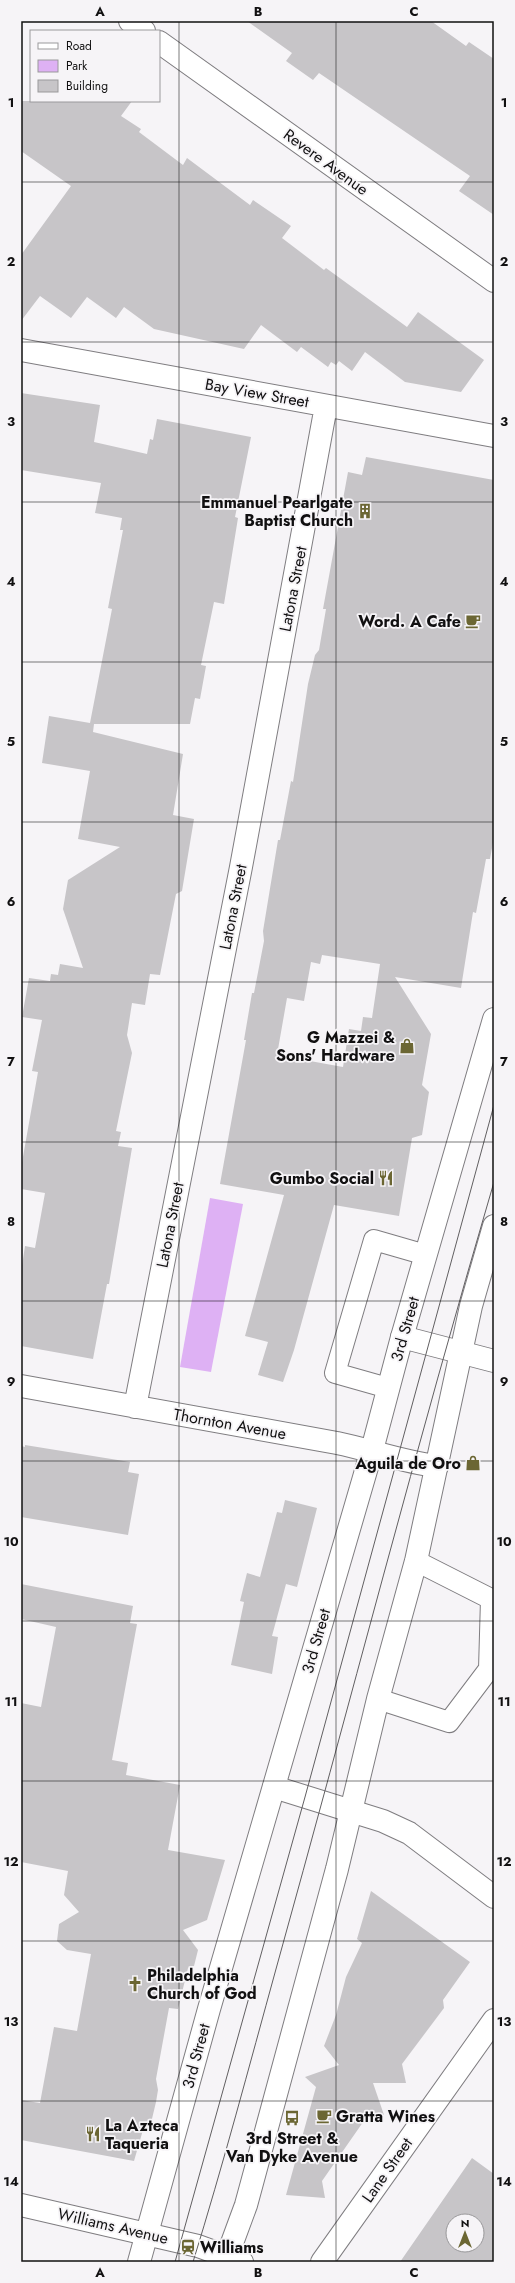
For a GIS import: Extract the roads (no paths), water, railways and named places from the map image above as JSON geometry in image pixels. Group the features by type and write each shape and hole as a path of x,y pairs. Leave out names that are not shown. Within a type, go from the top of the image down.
{"street":[{"path":"130,21 143,30"},
{"name":"Revere Avenue","path":"160,43 494,281"},
{"name":"Bay View Street","path":"21,350 494,436"},
{"name":"Latona Street","path":"135,1407 242,859 326,406"},
{"name":"3rd Street","path":"139,2262 209,2009 372,1450 402,1336 494,1019"},
{"path":"231,2260 352,1811 378,1700 416,1561 471,1306 494,1226"},
{"path":"402,1336 462,1351 494,1361"},
{"name":"Thornton Avenue","path":"21,1386 372,1450 414,1463 437,1466"},
{"path":"274,1786 383,1821 409,1833 494,1897"},
{"name":"Lane Street","path":"322,2262 494,2020"},
{"name":"Williams Avenue","path":"21,2205 198,2246 231,2260"}],"lane":[{"path":"388,1388 335,1374 374,1240 426,1255"},
{"path":"378,1700 449,1722 489,1669 491,1599 416,1561"}],"tram line":[{"path":"175,2262 305,1797 494,1105"},
{"path":"193,2262 236,2116 410,1477 494,1182"}],"place":[{"name":"Emmanuel Pearlgate Baptist Church","path":"365,511"},
{"name":"Word. A Cafe","path":"473,621"},
{"name":"G Mazzei & Sons' Hardware","path":"407,1046"},
{"name":"Gumbo Social","path":"386,1178"},
{"name":"Aguila de Oro","path":"473,1463"},
{"name":"Philadelphia Church of God","path":"135,1984"},
{"name":"Gratta Wines","path":"324,2116"},
{"name":"3rd Street & Van Dyke Avenue","path":"292,2118"},
{"name":"La Azteca Taqueria","path":"93,2134"},
{"name":"Williams","path":"188,2247"}]}
